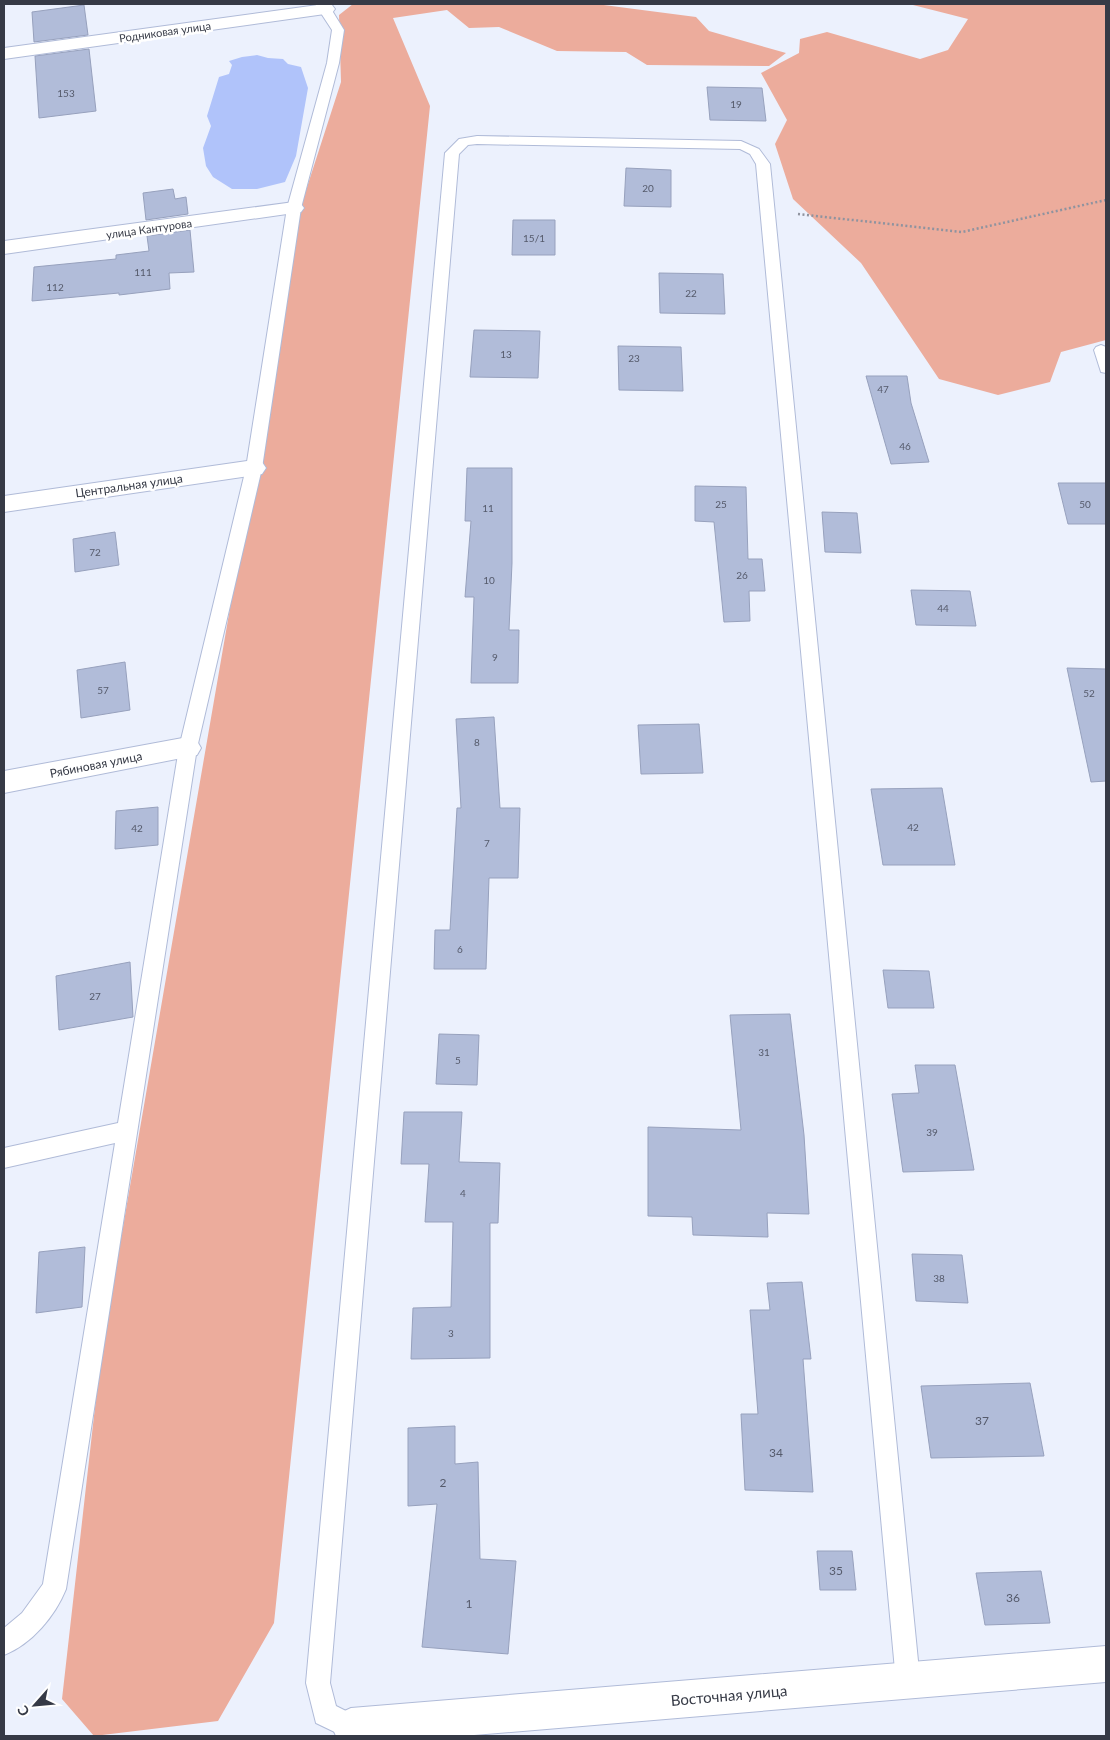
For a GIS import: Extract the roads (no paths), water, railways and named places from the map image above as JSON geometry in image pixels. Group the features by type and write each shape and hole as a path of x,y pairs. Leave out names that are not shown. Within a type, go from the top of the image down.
{"street":[{"name":"Родниковая улица","path":"4,54 324,6"},
{"name":"улица Кантурова","path":"4,248 294,208"},
{"name":"Центральная улица","path":"4,504 254,468"},
{"name":"Рябиновая улица","path":"4,782 188,748"},
{"name":"Восточная улица","path":"351,1727 1106,1664"}],"lane":[{"path":"4,1643 31,1622 54,1590 188,748 254,468 294,208 333,63 338,30 324,6"},
{"path":"351,1727 325,1714 318,1683 452,153 457,146 464,142 478,140 741,145 751,148 759,154 763,164 908,1681"},
{"path":"1101,350 1106,368"},
{"path":"4,1158 127,1131"}],"water":[{"path":"257,55 283,59 288,64 301,67 308,88 296,156 285,182 257,189 232,189 213,177 206,166 203,148 211,126 207,116 219,77 229,74 232,65 229,61"}]}
